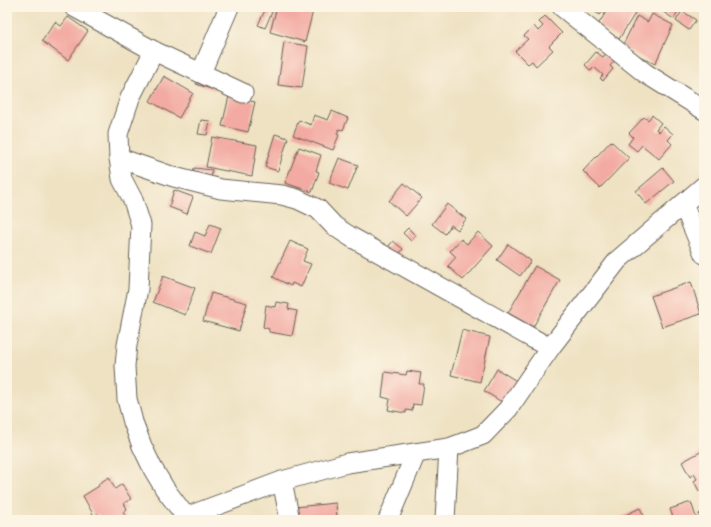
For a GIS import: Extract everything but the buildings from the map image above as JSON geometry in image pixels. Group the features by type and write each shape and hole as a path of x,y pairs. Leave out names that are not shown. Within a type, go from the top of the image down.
{"street":[{"path":"74,7 154,51 244,93"},
{"path":"201,73 229,7"},
{"path":"562,7 645,73 704,110"},
{"path":"154,51 130,98 118,134 122,179 133,200 141,226 138,289 127,345 125,366 127,399 133,422 152,469 184,518 282,481 347,463 449,448 483,435 508,409 550,348 618,260 704,186"},
{"path":"119,158 174,177 221,189 282,195 297,199 318,209 334,226 351,237 550,348"},
{"path":"683,204 704,254"},
{"path":"445,520 449,448"},
{"path":"388,520 416,453"},
{"path":"282,481 290,520"}]}
